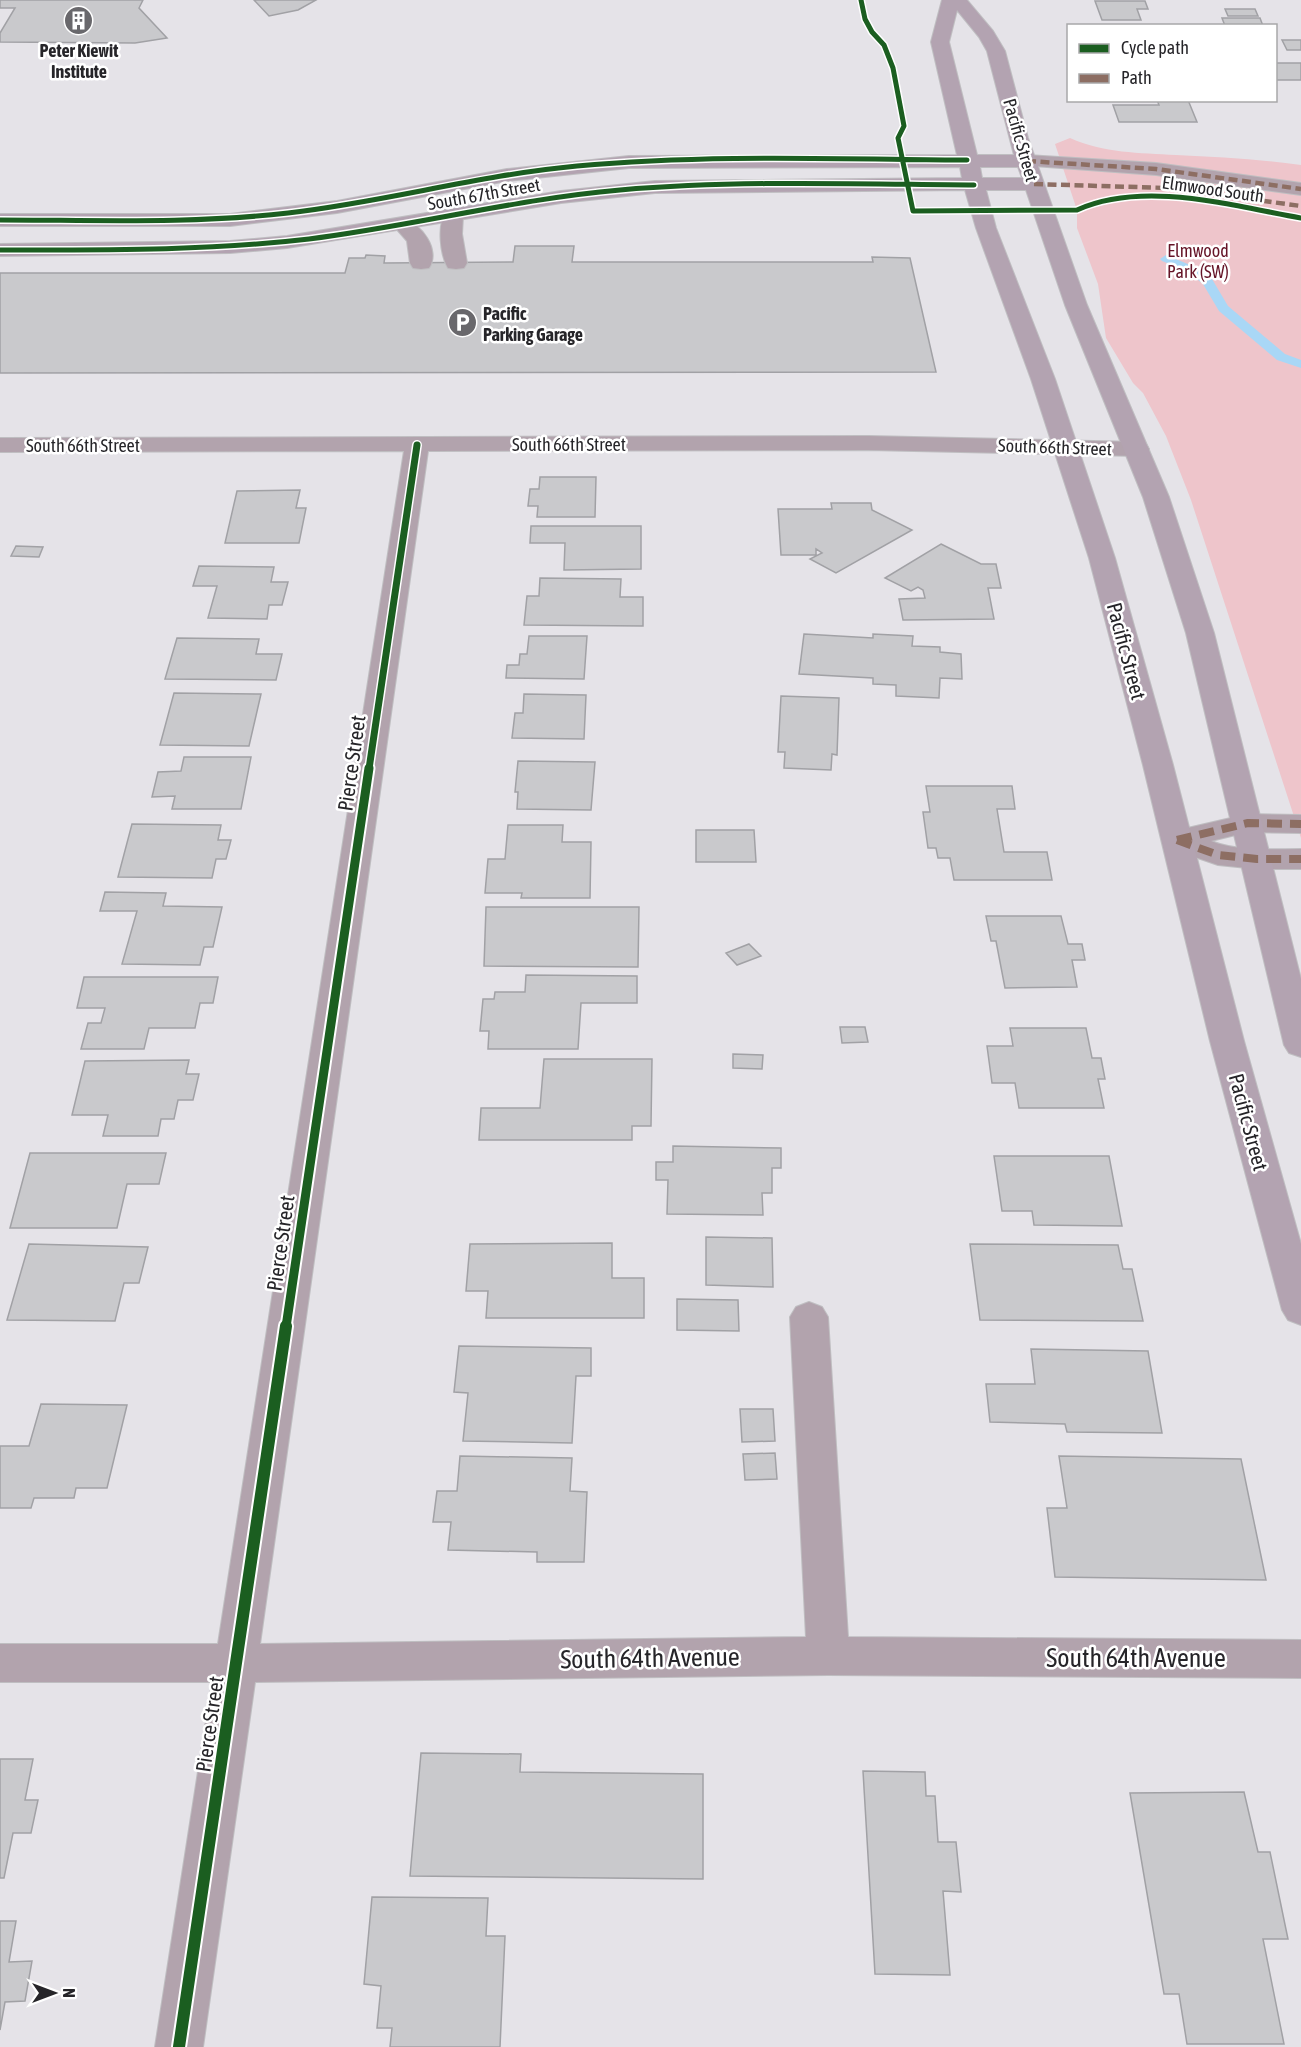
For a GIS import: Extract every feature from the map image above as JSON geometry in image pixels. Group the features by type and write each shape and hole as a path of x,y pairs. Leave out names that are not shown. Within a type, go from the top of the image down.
{"main road":[{"name":"Pacific Street","path":"951,0 941,30 940,42 967,160 986,228 1067,448 1102,558 1177,840 1227,1041 1301,1311"},
{"name":"Pacific Street","path":"958,0 987,35 996,51 1018,138 1076,305 1156,496 1200,633 1301,1045"},
{"name":"South 67th Street","path":"0,220 230,220 337,207 507,174 629,162 723,159 967,160 1030,172"},
{"name":"South 67th Street","path":"0,250 230,247 287,242 404,225 582,194 655,187 761,184 974,184 1030,172"},
{"path":"141,249 191,238 371,211 405,194"}],"street":[{"path":"1030,172 1166,170 1301,189"},
{"path":"1030,172 1301,206"},
{"path":"453,216 451,234 456,263"},
{"path":"404,225 414,232 420,241 421,263"},
{"name":"South 66th Street","path":"0,445 868,443 1137,449"},
{"name":"Pierce Street","path":"179,2047 417,445"},
{"path":"1177,840 1248,823 1301,824"},
{"path":"1177,840 1218,855 1257,859 1301,859"},
{"path":"809,1317 828,1656"},
{"name":"South 64th Avenue","path":"0,1663 236,1663 828,1656 1301,1659"}],"green space":[{"name":"Elmwood Park (SW)","path":"1070,138 1096,147 1122,151 1238,158 1301,165 1301,838 1191,500 1166,436 1143,393 1133,383 1106,338 1098,284 1077,228 1077,210 1055,144"}],"building":[{"name":"Peter Kiewit Institute","path":"0,0 143,0 139,8 167,38 135,43 0,42 0,33 15,8 0,8"},
{"path":"254,0 316,0 298,10 269,16"},
{"path":"1095,1 1145,1 1148,9 1137,9 1141,20 1102,20"},
{"path":"1225,9 1255,9 1258,16 1228,16"},
{"path":"1222,18 1260,18 1262,24 1224,24"},
{"path":"1282,40 1301,40 1301,50 1287,50"},
{"path":"1277,63 1301,63 1301,80 1277,80"},
{"path":"1158,102 1189,102 1197,122 1119,122 1113,105 1159,105"},
{"name":"Pacific Parking Garage","path":"515,246 574,246 572,262 873,262 872,257 910,258 936,372 0,373 0,273 345,273 349,258 365,258 366,255 385,256 384,263 513,262"},
{"path":"540,477 596,477 595,517 537,517 538,506 528,506 530,489 539,489"},
{"path":"300,490 296,508 306,508 299,543 225,543 237,491"},
{"path":"831,503 871,503 872,510 912,530 836,573 810,559 822,553 816,549 816,555 781,555 778,509 832,509"},
{"path":"531,526 641,526 641,569 564,570 565,543 530,543"},
{"path":"941,544 981,564 996,564 1001,588 988,588 994,619 903,620 899,599 925,598 923,590 918,587 911,591 885,578"},
{"path":"16,546 43,547 39,557 11,556"},
{"path":"199,566 274,567 271,582 288,582 282,605 269,605 267,619 208,618 217,586 193,586"},
{"path":"540,578 621,579 620,597 643,597 643,626 524,625 527,596 539,596"},
{"path":"804,634 873,638 873,634 913,636 912,646 940,647 940,652 961,654 962,679 940,678 939,698 896,696 896,685 873,684 873,678 799,674"},
{"path":"529,636 587,636 584,679 506,678 507,665 519,665 520,654 527,654"},
{"path":"177,638 259,639 256,654 282,654 276,680 165,679"},
{"path":"174,693 261,694 249,746 160,745"},
{"path":"524,694 586,695 584,739 512,738 515,713 523,713"},
{"path":"781,696 839,698 837,755 832,754 831,770 784,768 785,752 778,752"},
{"path":"184,757 251,757 241,809 172,809 175,796 152,797 158,772 181,771"},
{"path":"518,761 595,762 591,810 517,809 518,792 515,792"},
{"path":"926,786 1012,786 1015,809 997,809 1004,852 1047,852 1052,880 954,880 950,858 938,858 936,848 928,848 923,812 930,812"},
{"path":"132,824 221,825 218,840 231,840 226,859 216,859 212,878 118,877"},
{"path":"508,825 563,825 562,842 591,842 590,898 521,898 522,893 485,893 488,859 505,859"},
{"path":"696,830 754,830 756,862 696,862"},
{"path":"105,892 166,893 163,906 222,907 213,947 204,947 200,965 122,964 137,911 100,911"},
{"path":"486,907 639,907 638,967 484,966"},
{"path":"986,916 1061,916 1068,944 1082,944 1085,960 1072,960 1077,987 1005,988 996,941 991,941"},
{"path":"749,944 761,956 737,965 726,953"},
{"path":"526,975 637,976 637,1003 581,1003 578,1049 488,1049 489,1031 480,1031 483,999 494,999 495,992 525,992"},
{"path":"84,977 218,977 213,1003 200,1003 195,1028 149,1028 144,1049 81,1049 88,1023 101,1023 105,1008 77,1008"},
{"path":"840,1027 865,1027 868,1042 842,1043"},
{"path":"1010,1028 1086,1028 1092,1058 1101,1058 1105,1079 1098,1079 1104,1108 1019,1108 1015,1083 992,1083 987,1046 1013,1046"},
{"path":"733,1054 763,1055 762,1069 733,1068"},
{"path":"544,1059 652,1059 651,1126 632,1126 632,1140 479,1140 481,1108 540,1108"},
{"path":"189,1060 186,1074 199,1074 193,1100 178,1100 174,1119 161,1119 158,1136 103,1136 108,1115 72,1115 85,1061"},
{"path":"673,1146 781,1148 781,1168 772,1168 772,1193 762,1193 763,1215 667,1214 668,1180 656,1180 656,1162 673,1162"},
{"path":"30,1153 166,1153 159,1184 127,1184 117,1228 10,1228"},
{"path":"994,1156 1109,1156 1122,1226 1034,1225 1032,1211 1002,1211"},
{"path":"706,1237 772,1238 773,1287 706,1285"},
{"path":"612,1243 612,1278 644,1278 644,1318 486,1318 488,1291 466,1291 470,1244"},
{"path":"29,1244 148,1247 139,1283 124,1283 115,1321 7,1320"},
{"path":"970,1244 1118,1245 1123,1269 1132,1269 1143,1321 980,1320"},
{"path":"677,1299 738,1300 739,1331 677,1330"},
{"path":"459,1346 591,1348 591,1376 576,1376 572,1443 463,1441 468,1393 454,1392"},
{"path":"1031,1349 1148,1351 1162,1433 1067,1432 1065,1424 990,1422 986,1384 1035,1384"},
{"path":"41,1404 127,1405 107,1488 76,1488 74,1498 34,1498 31,1508 0,1508 0,1446 29,1446"},
{"path":"740,1409 773,1409 775,1441 742,1442"},
{"path":"775,1453 777,1479 745,1480 743,1454"},
{"path":"460,1456 572,1458 570,1491 587,1492 584,1562 537,1562 537,1552 448,1550 451,1522 433,1522 437,1491 457,1491"},
{"path":"1059,1456 1241,1459 1266,1580 1055,1577 1047,1508 1067,1508"},
{"path":"421,1753 521,1754 520,1772 703,1774 703,1879 410,1876"},
{"path":"0,1759 33,1759 25,1800 38,1800 31,1833 13,1833 4,1878 0,1878"},
{"path":"863,1771 925,1772 926,1796 935,1796 938,1842 956,1842 961,1892 943,1891 950,1975 875,1974"},
{"path":"1244,1792 1258,1852 1270,1852 1288,1939 1263,1939 1284,2044 1187,2044 1179,1994 1164,1994 1130,1793"},
{"path":"372,1897 488,1898 486,1936 505,1936 500,2047 390,2047 392,2028 377,2028 381,1986 364,1984"},
{"path":"0,1921 16,1921 9,1962 32,1961 25,2001 5,2002 0,2030"}],"waterway":[{"path":"1166,259 1191,269 1208,282 1223,308 1281,357 1301,364"}],"marked path":[{"path":"1027,161 1156,169 1301,189"},
{"path":"1034,184 1168,188 1301,206"},
{"path":"1177,840 1248,823 1301,824"},
{"path":"1177,840 1218,855 1257,859 1301,859"}],"cycle path":[{"name":"Elmwood South","path":"861,0 865,19 872,32 884,45 893,68 904,126 898,138 913,211 1077,210 1099,201 1144,196 1199,201 1301,218"},
{"path":"0,220 180,220 288,213 540,170 625,163 772,159 967,160"},
{"path":"0,250 155,249 271,243 387,228 581,194 664,187 752,184 974,185"},
{"path":"179,2047 417,445"}],"place":[{"name":"Peter Kiewit Institute","path":"79,21"},
{"name":"Pacific Parking Garage","path":"462,323"}]}
